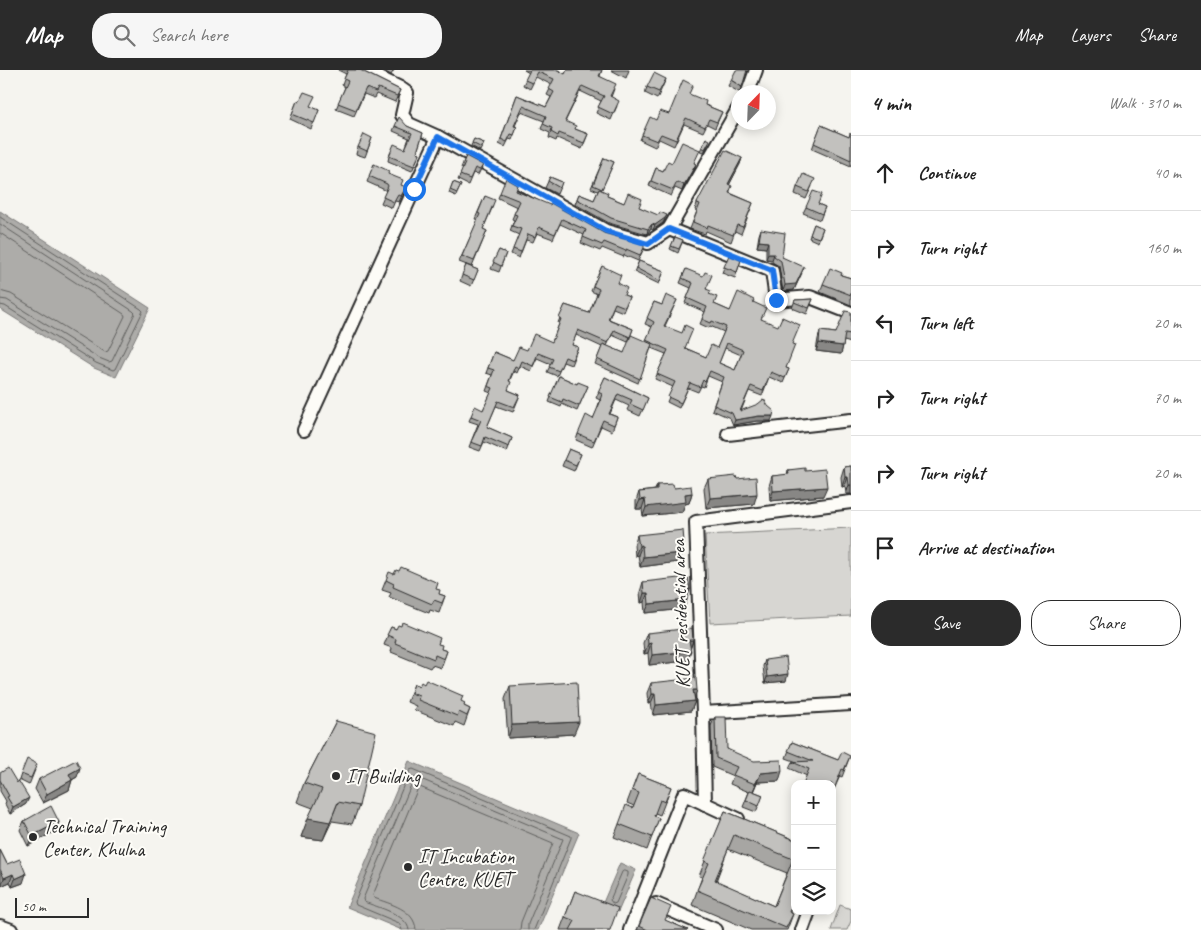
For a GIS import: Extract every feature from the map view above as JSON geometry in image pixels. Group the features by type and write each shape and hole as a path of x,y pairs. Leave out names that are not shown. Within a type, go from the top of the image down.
{"street":[{"path":"363,70 400,88 406,93 402,115 409,124 438,137 606,231 648,244 669,229 731,121"},
{"path":"751,85 756,70"},
{"path":"304,430 438,137"},
{"path":"669,229 772,270 776,300 810,297 851,313"},
{"path":"728,434 851,420"},
{"name":"KUET residential area","path":"851,502 696,522 703,713 851,704"},
{"path":"703,713 705,804"},
{"path":"630,930 684,794 750,824"},
{"path":"643,898 716,930"},
{"path":"802,930 808,915"},
{"path":"0,926 12,930"}],"shaded area":[{"path":"851,528 851,616 710,623 705,535"},
{"path":"840,905 851,909 851,921 847,930 831,930"}],"water":[{"path":"0,211 150,308 116,377 94,368 0,309"},
{"path":"409,761 579,833 538,930 402,930 347,907"},
{"path":"620,863 636,870 618,912 602,905"}],"building":[{"path":"348,70 360,70 400,90 397,96 378,88 376,92 366,88 356,110 338,103 348,81 344,79"},
{"path":"530,70 558,70 565,74 567,70 602,70 599,76 616,84 610,96 619,101 613,114 598,107 604,96 582,86 565,121 576,126 575,129 588,134 584,143 559,133 558,136 551,132 552,128 543,124 546,116 523,106 514,126 517,127 514,135 511,134 507,142 501,139 517,95 546,107 554,92 549,89 554,79 538,72 532,83 525,80"},
{"path":"736,70 747,70 743,85 731,80"},
{"path":"654,73 666,79 659,92 647,87"},
{"path":"683,80 693,85 689,94 706,101 705,105 722,112 717,122 709,119 705,127 686,118 676,140 661,134 657,141 642,135 650,117 656,120 660,111 669,114"},
{"path":"304,92 315,96 310,106 319,110 314,123 292,114 297,101 299,102"},
{"path":"399,117 407,126 423,133 417,152 420,153 414,166 389,156 394,144 405,149 412,133 395,126"},
{"path":"821,125 849,137 851,134 851,160 814,143"},
{"path":"364,134 372,138 367,151 358,147"},
{"path":"706,138 710,140 705,149 702,147"},
{"path":"474,139 484,143 482,148 472,143"},
{"path":"682,142 700,150 694,163 696,164 684,185 677,182 673,190 651,181 656,168 663,171 668,161 672,163"},
{"path":"725,150 742,158 728,184 732,186 729,193 753,203 743,227 737,225 733,235 708,225 707,228 693,222 700,204 697,203"},
{"path":"466,156 483,165 480,170 475,168 470,179 460,175"},
{"path":"604,158 614,162 602,189 593,185"},
{"path":"374,164 389,171 388,174 403,180 401,185 406,187 401,196 398,195 394,202 383,197 388,186 387,184 369,176"},
{"path":"803,174 815,179 809,192 797,187"},
{"path":"550,177 562,182 560,188 548,181"},
{"path":"506,178 518,185 516,191 550,205 551,203 604,233 644,244 644,248 640,255 604,242 602,245 583,237 586,230 562,219 555,234 539,227 535,237 528,234 521,252 513,249 521,229 512,226 517,215 514,214 520,201 500,193"},
{"path":"453,182 461,185 457,193 450,190"},
{"path":"599,189 608,193 607,196 624,203 628,193 642,199 639,207 658,215 660,212 667,215 655,225 652,224 648,229 611,218 577,199 579,194 594,200"},
{"path":"813,191 822,194 818,204 825,207 822,214 806,207"},
{"path":"485,196 495,200 483,229 487,231 474,261 462,256 480,214 478,213"},
{"path":"814,224 823,228 819,238 810,235"},
{"path":"761,229 785,233 782,257 804,267 796,284 785,285 781,261 774,254 768,254 768,242 759,241"},
{"path":"675,237 683,240 679,249 671,246"},
{"path":"499,250 506,253 501,266 493,262"},
{"path":"729,255 741,260 737,272 724,267"},
{"path":"639,261 664,271 660,281 636,268"},
{"path":"466,265 478,270 474,280 462,275"},
{"path":"602,266 621,275 618,283 627,288 624,295 629,297 625,307 615,303 608,319 633,329 630,337 614,330 608,343 578,330 572,345 578,347 572,360 565,357 559,371 549,367 553,359 538,353 533,366 522,361 519,368 515,366 509,381 511,382 508,390 520,395 514,407 498,401 487,427 512,438 509,447 485,437 482,446 471,442 481,420 471,416 475,406 483,410 493,388 488,386 494,370 488,368 494,352 513,360 519,347 527,350 534,334 552,342 565,305 589,313 599,289 593,286"},
{"path":"830,268 842,273 841,275 851,278 851,295 823,284"},
{"path":"686,269 703,276 705,272 712,275 706,289 711,291 709,294 717,297 714,304 730,311 738,292 766,308 761,319 778,326 782,317 800,325 792,344 795,345 786,368 789,369 785,378 771,372 763,391 751,386 740,411 758,404 764,399 774,411 773,416 735,420 732,413 714,405 724,377 710,371 705,382 703,380 700,387 690,383 681,403 668,397 675,382 657,374 668,350 646,340 654,322 647,318 654,302 662,305 666,295 677,300 664,326 682,333 685,325 693,329 685,348 706,357 711,345 717,348 726,327 702,319 707,307 687,298 693,283 682,278","holes":["727,343 743,350 735,370 719,363"]},
{"path":"813,299 809,308 794,302 795,300"},
{"path":"845,311 851,312 851,334 845,333 843,346 819,343 820,331 836,333"},
{"path":"631,335 652,344 640,379 597,359 603,344 624,353"},
{"path":"559,376 577,384 578,382 588,386 579,406 563,399 562,402 550,397"},
{"path":"605,377 648,398 643,410 630,404 632,400 618,394 609,414 617,417 614,425 603,420 594,441 578,434 586,415 593,419 601,400 602,394 598,392"},
{"path":"569,449 581,454 576,465 564,460"},
{"path":"851,466 851,485 849,485 848,477 845,477 844,467"},
{"path":"805,468 805,471 825,469 827,487 773,491 772,476 789,474 788,470"},
{"path":"736,476 737,479 756,477 757,494 710,498 708,479"},
{"path":"673,484 674,488 691,486 692,493 685,494 686,502 646,507 645,499 640,500 639,492 657,490 657,485"},
{"path":"683,530 684,542 680,542 681,553 643,557 642,545 639,546 637,535"},
{"path":"401,567 438,583 436,589 440,590 439,594 445,596 442,603 434,600 432,604 393,587 394,584 386,580 389,572 394,574"},
{"path":"688,577 690,589 686,589 687,600 649,604 648,593 644,593 643,582"},
{"path":"402,622 440,638 438,644 442,645 441,649 447,651 444,659 435,655 434,659 395,643 396,639 387,635 391,627 396,629 398,625 401,626"},
{"path":"692,628 693,640 689,640 691,651 652,655 651,643 648,644 647,633"},
{"path":"786,657 788,674 767,677 765,660"},
{"path":"696,678 697,690 693,690 695,701 656,705 651,683"},
{"path":"426,680 463,696 461,701 465,703 464,706 470,709 467,716 459,712 457,716 418,700 419,696 411,693 414,684 419,686 421,682 424,684"},
{"path":"577,682 579,722 512,725 510,686"},
{"path":"715,717 726,717 727,749 754,761 781,760 782,771 761,773 755,784 733,775 737,767 716,758"},
{"name":"IT Building","path":"336,721 376,732 359,806 338,802 330,822 308,818 322,789 304,783"},
{"path":"792,742 838,760 842,752 850,756 836,784 836,780 805,780 809,769 792,762 813,761 788,751"},
{"path":"27,759 37,764 31,778 21,774"},
{"path":"76,760 80,768 69,774 72,780 47,794 39,779"},
{"path":"8,768 29,798 13,807 0,780 0,773"},
{"path":"638,774 671,787 665,802 660,800 654,816 659,818 652,837 619,824 626,805 633,808 639,793 632,790"},
{"path":"750,790 763,795 759,806 746,800"},
{"path":"51,806 59,822 32,836 24,821"},
{"path":"725,811 791,838 791,858 734,835 715,880 774,906 791,864 791,908 789,912 792,915 786,928 697,890 709,863 704,861"},
{"path":"0,850 7,864 20,859 26,874 15,879 13,874 4,878 0,869"},
{"path":"575,891 618,908 610,930 570,930 575,921 565,917"},
{"path":"651,898 671,907 665,920 688,930 648,930 639,926"}],"place":[{"name":"IT Building","path":"336,776"},
{"name":"Technical Training Center, Khulna","path":"33,837"},
{"name":"IT Incubation Centre, KUET","path":"408,867"}],"route":[{"path":"414,189 438,137 606,231 648,244 669,229 772,270 776,300"}]}
